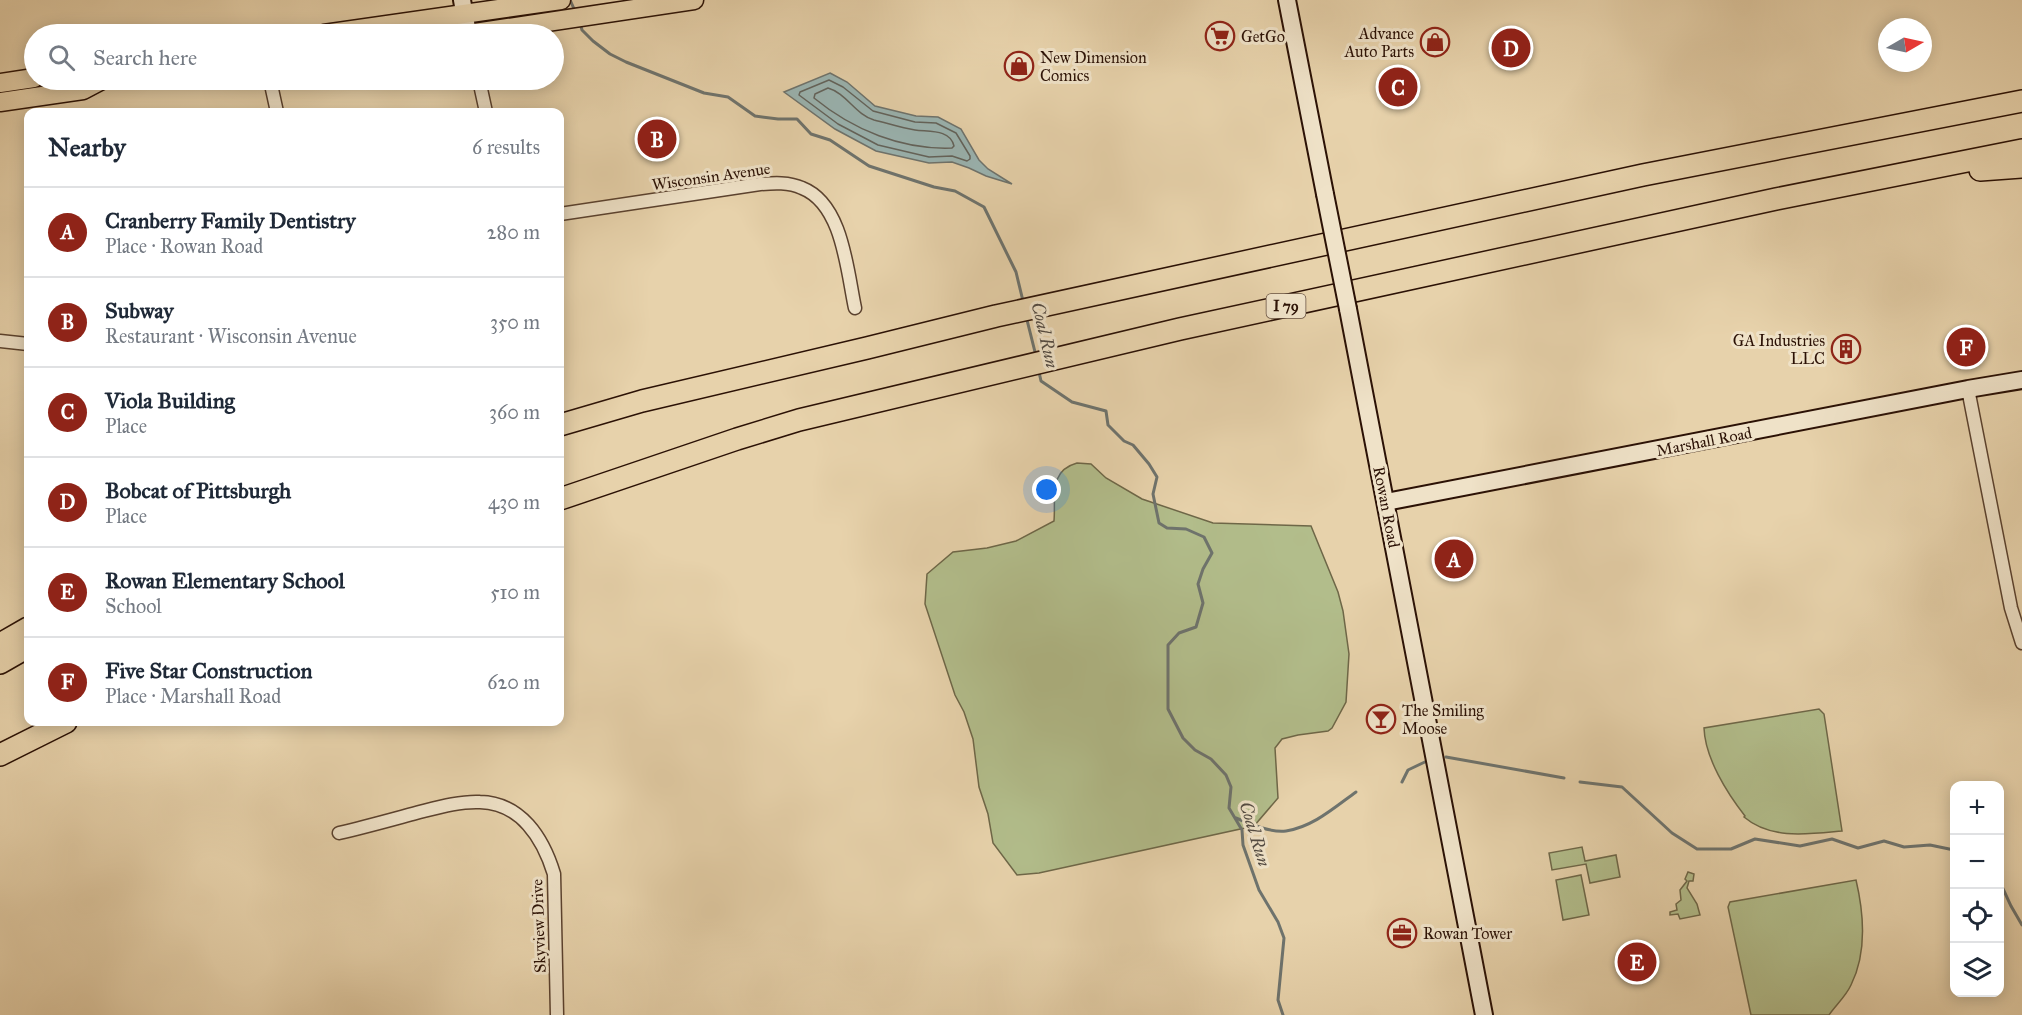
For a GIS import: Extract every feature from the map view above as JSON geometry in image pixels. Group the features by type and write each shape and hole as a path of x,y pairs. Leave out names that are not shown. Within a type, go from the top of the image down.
{"highway":[{"path":"564,424 642,401 996,316 1643,175 2022,101"},
{"name":"I 79","path":"564,499 799,420 1180,329 1836,187 2022,150"},
{"path":"1836,187 2022,167"},
{"path":"0,644 24,630"},
{"path":"0,663 24,649"},
{"path":"0,755 58,726"}],"main road":[{"path":"375,24 463,7 561,0"},
{"path":"533,24 694,0"},
{"path":"0,83 24,79"},
{"path":"0,102 83,90"}],"street":[{"name":"Rowan Road","path":"1287,0 1484,1015"},
{"path":"463,7 466,24"},
{"path":"272,90 276,108"},
{"path":"481,90 485,108"},
{"name":"Wisconsin Avenue","path":"564,213 760,184 786,184 804,188 822,203 837,227 855,308"},
{"path":"0,341 24,344"},
{"name":"Marshall Road","path":"1386,502 2022,380"},
{"path":"1968,389 2011,608 2022,642"},
{"name":"Skyview Drive","path":"339,833 459,804 480,802 496,805 516,813 533,830 548,852 554,874 557,1015"}],"green space":[{"path":"1077,463 1091,464 1106,478 1142,499 1213,523 1311,526 1338,592 1343,611 1349,654 1346,702 1332,728 1328,731 1282,739 1275,748 1278,798 1254,826 1039,873 1017,875 993,843 988,814 979,787 973,739 964,712 955,695 925,604 927,574 953,552 987,548 1016,541 1054,521 1055,486 1061,472"},
{"path":"1819,709 1824,714 1842,831 1791,834 1766,829 1755,824 1744,817 1718,775 1708,751 1704,728"},
{"path":"1582,847 1585,861 1616,855 1620,877 1590,883 1586,864 1552,870 1549,853"},
{"path":"1688,872 1694,874 1693,881 1689,881 1687,888 1697,904 1700,915 1680,919 1678,914 1670,915 1670,912 1677,910 1676,904 1681,900 1680,890 1687,881 1685,879"},
{"path":"1581,875 1589,915 1563,920 1556,880"},
{"path":"1856,880 1861,906 1862,947 1856,973 1844,997 1829,1015 1751,1015 1728,907 1730,902"}],"water":[{"path":"830,73 847,82 875,106 916,116 938,117 961,129 979,160 988,169 1012,184 952,162 929,163 876,151 835,129 784,92"}],"waterway":[{"name":"Coal Run","path":"570,0 575,11"},
{"name":"Coal Run","path":"580,23 582,30 593,41 610,54 626,62 704,93 728,97 755,116 797,119 811,134 830,140 869,166 934,187 955,191 984,207 1016,272 1023,301"},
{"name":"Coal Run","path":"1026,316 1036,356"},
{"name":"Coal Run","path":"1039,372 1041,381 1072,402 1106,411 1108,425 1124,441 1133,445 1157,477 1153,494 1159,523 1167,528 1186,529 1204,537 1212,553 1198,584 1203,603 1196,627 1179,633 1168,645 1168,709 1183,738 1195,750 1211,759 1226,775 1231,787 1229,808 1242,830 1243,845 1259,890 1278,922 1284,938 1278,1000 1283,1015"},
{"path":"1446,757 1564,778"},
{"path":"1402,782 1408,770 1427,761"},
{"path":"1580,782 1622,787 1672,833 1697,849 1731,849 1755,839 1800,846 1832,839 1858,848 1884,841 1904,847 1930,845 1950,849"},
{"path":"1236,818 1267,829 1280,831 1296,829 1332,810 1356,792"},
{"path":"2003,889 2022,925"}],"place":[{"name":"GetGo","path":"1220,36"},
{"name":"Advance Auto Parts","path":"1435,42"},
{"name":"Bobcat of Pittsburgh","path":"1511,48"},
{"name":"New Dimension Comics","path":"1019,66"},
{"name":"Viola Building","path":"1398,87"},
{"name":"Subway","path":"657,139"},
{"name":"Five Star Construction","path":"1966,347"},
{"name":"GA Industries LLC","path":"1846,349"},
{"name":"Cranberry Family Dentistry","path":"1454,559"},
{"name":"The Smiling Moose","path":"1381,719"},
{"name":"Rowan Tower","path":"1402,933"},
{"name":"Rowan Elementary School","path":"1637,962"}]}
